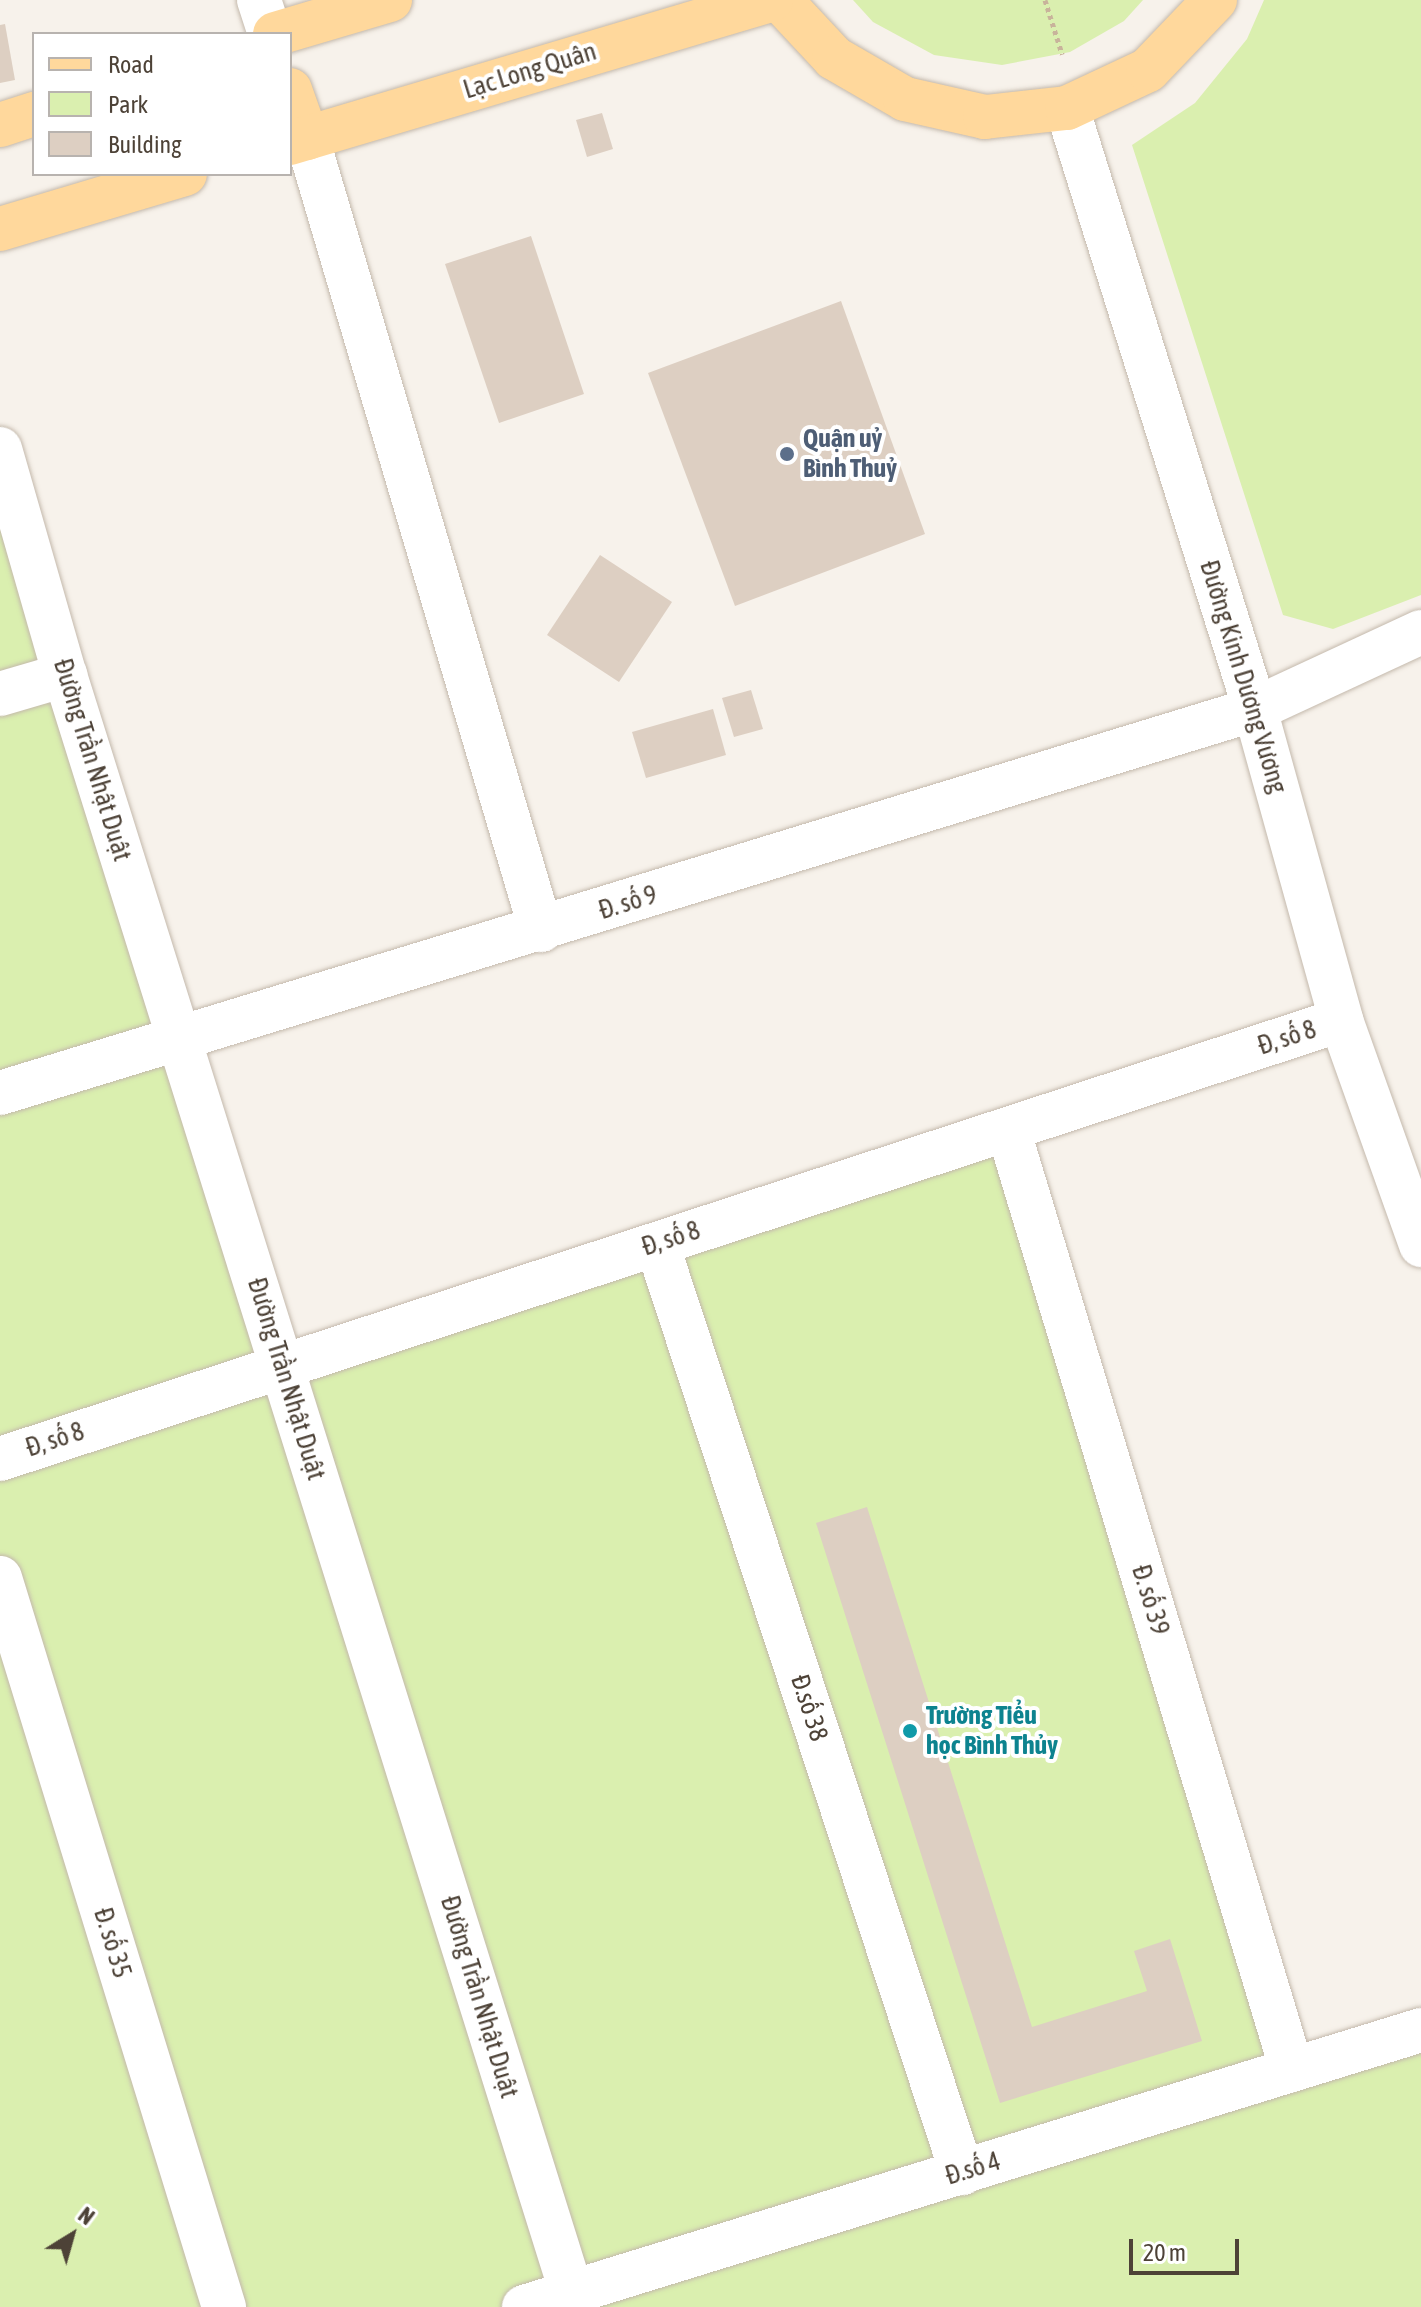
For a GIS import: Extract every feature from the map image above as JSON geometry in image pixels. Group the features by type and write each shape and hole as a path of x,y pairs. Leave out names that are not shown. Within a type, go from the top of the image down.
{"main road":[{"path":"279,32 390,0"},
{"name":"Lạc Long Quân","path":"298,140 771,0"},
{"path":"780,0 834,58 905,99 985,117 1067,108 1148,70 1215,0"},
{"path":"292,102 298,140"},
{"path":"0,125 32,115"},
{"path":"0,229 178,176"}],"street":[{"path":"259,0 271,32"},
{"name":"Đường Kinh Dương Vương","path":"1067,108 1255,709 1341,1020 1421,1245"},
{"path":"298,140 541,930"},
{"name":"Đường Trần Nhật Duật","path":"0,449 65,675 574,2300"},
{"name":"Đ. số 9","path":"0,1093 178,1034 541,930 1255,709 1421,632"},
{"path":"0,694 65,675"},
{"name":"Đ, số 8","path":"0,1459 1341,1020"},
{"name":"Đ. số 39","path":"1008,1129 1292,2070"},
{"name":"Đ.số 38","path":"657,1244 962,2173"},
{"name":"Đ. số 35","path":"0,1578 224,2307"},
{"name":"Đ.số 4","path":"524,2307 574,2300 962,2173 1421,2030"}],"path":[{"path":"1045,0 1062,54"}],"green space":[{"path":"853,0 1143,0 1124,21 1070,52 1002,65 934,55 873,22"},
{"path":"1264,0 1421,0 1421,595 1333,629 1283,615 1132,145 1195,103 1247,39"},
{"path":"0,449 281,1364 1000,1146 1279,2072 1421,2029 1421,2307 0,2307"}],"building":[{"path":"5,24 15,80 0,83 0,25"},
{"path":"602,113 613,149 587,157 576,120"},
{"path":"531,236 584,394 499,423 445,264"},
{"name":"Quận uỷ Bình Thuỷ","path":"841,301 925,534 735,606 648,373"},
{"path":"600,555 672,602 619,682 547,635"},
{"path":"751,690 763,729 734,737 722,698"},
{"path":"713,709 726,755 646,778 632,732"},
{"name":"Trường Tiểu học Bình Thủy","path":"867,1507 1032,2027 1147,1991 1134,1951 1170,1939 1202,2041 1000,2103 816,1523"}],"place":[{"name":"Quận uỷ Bình Thuỷ","path":"787,454"},
{"name":"Trường Tiểu học Bình Thủy","path":"910,1731"}]}
